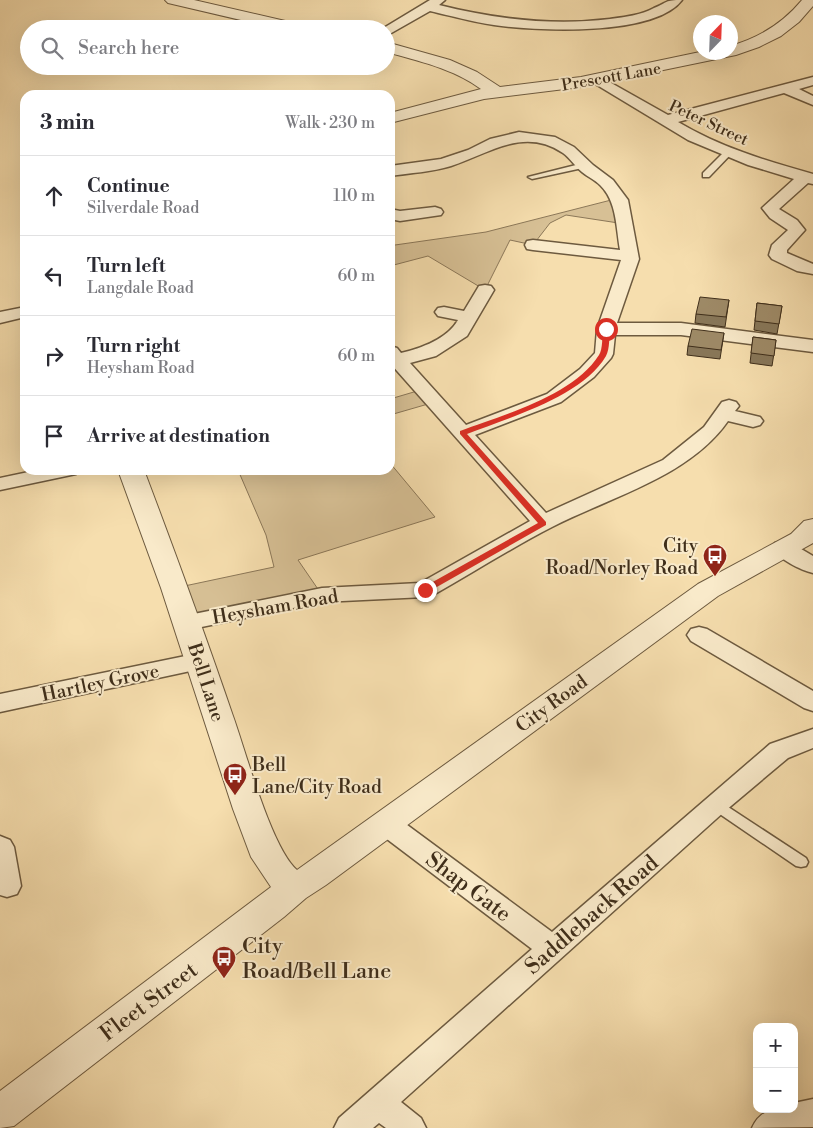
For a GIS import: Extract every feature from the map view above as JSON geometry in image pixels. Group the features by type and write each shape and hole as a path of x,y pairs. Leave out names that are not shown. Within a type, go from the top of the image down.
{"street":[{"path":"173,0 261,20"},
{"path":"395,27 435,3 476,18 560,25 600,24 635,19 661,11 669,7 676,0"},
{"path":"738,49 754,44 776,33 791,22 810,0"},
{"path":"395,50 470,74 483,81 496,92"},
{"name":"Prescott Lane","path":"496,92 597,79 693,59"},
{"name":"Peter Street","path":"597,79 693,137 730,152 809,178"},
{"path":"664,121 813,81"},
{"path":"785,88 813,101"},
{"path":"395,117 496,92"},
{"path":"395,170 444,163 473,153 495,142 520,137 550,140 569,150 607,183 620,200 630,256 606,329 604,354 587,373 554,398 462,433"},
{"path":"809,178 770,208 774,215 793,224 797,230 778,249 778,255 803,267 813,269"},
{"path":"395,215 435,212"},
{"path":"533,245 630,256"},
{"path":"395,356 429,352 460,332 485,290"},
{"path":"444,312 469,317"},
{"path":"0,318 20,313"},
{"path":"606,329 681,329 813,346"},
{"path":"395,357 543,523"},
{"name":"Heysham Road","path":"187,622 322,594 425,590 543,523 670,464 711,431 726,410 753,421"},
{"path":"0,484 44,475"},
{"name":"Bell Lane","path":"133,475 187,622 249,810 268,857 280,875 294,888"},
{"name":"City Road","path":"294,888 314,876 708,590 800,540 813,527"},
{"path":"783,548 813,566"},
{"path":"699,635 813,702"},
{"name":"Hartley Grove","path":"0,703 200,661"},
{"name":"Saddleback Road","path":"350,1128 716,804 779,752 813,738"},
{"name":"Shap Gate","path":"385,823 552,948"},
{"path":"0,847 7,886"},
{"name":"Fleet Street","path":"0,1114 264,913 294,888"},
{"path":"378,1103 410,1128"},
{"path":"768,1128 785,1119 813,1113"}],"lane":[{"path":"706,175 730,152"},
{"path":"532,177 584,165"},
{"path":"716,804 801,862"}],"shaded area":[{"path":"619,198 625,224 566,215 550,223 533,245 510,240 485,290 428,256 395,265 395,245 486,232"},
{"path":"424,389 435,402 395,414 395,398"},
{"path":"395,469 435,517 298,560 322,595 187,622 175,588 274,567 266,535 240,475 395,475"}],"building":[{"path":"700,297 729,300 726,317 696,314"},
{"path":"757,303 782,306 779,324 755,321"},
{"path":"692,329 724,333 721,350 688,346"},
{"path":"753,337 776,340 774,356 751,353"}],"place":[{"name":"City Road/Norley Road","path":"715,577"},
{"name":"Bell Lane/City Road","path":"235,796"},
{"name":"City Road/Bell Lane","path":"224,979"}],"route":[{"path":"425,590 543,523 462,433 554,398 587,373 604,354 606,329"}]}
